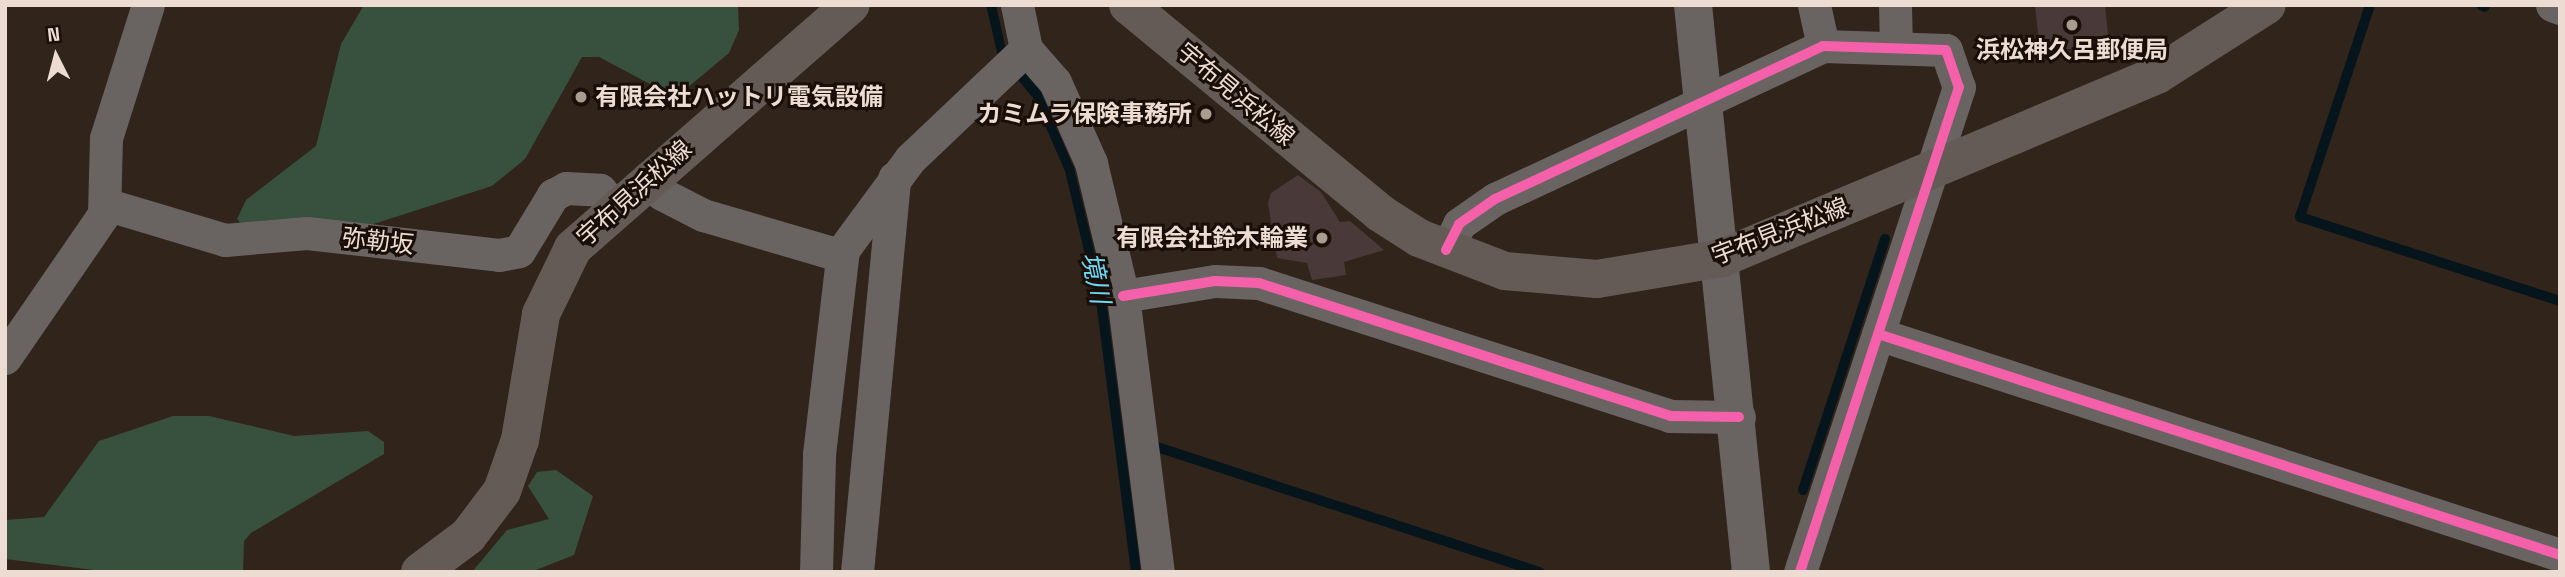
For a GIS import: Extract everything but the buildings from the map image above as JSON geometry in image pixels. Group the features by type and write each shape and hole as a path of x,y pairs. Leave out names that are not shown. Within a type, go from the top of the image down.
{"main road":[{"name":"宇布見浜松線","path":"420,572 468,537 502,491 520,440 541,314 552,283 573,248 614,206 850,5"},
{"name":"宇布見浜松線","path":"1128,5 1380,213 1446,250 1505,271 1574,278 1643,274 1722,258 2177,65 2267,5"}],"street":[{"path":"5,358 96,230 105,204 106,138 148,5"},
{"path":"816,572 819,454 842,256 848,237 894,178 1014,57 1017,5"},
{"path":"1693,5 1739,417 1751,572"},
{"path":"1814,5 1824,46"},
{"path":"1895,5 1896,48"},
{"path":"2552,5 2560,8"},
{"path":"1446,250 1459,224 1495,199 1704,99 1824,46 1946,50 1959,87 1800,572"},
{"path":"1014,57 1055,82 1081,135 1123,296 1158,572"},
{"path":"648,178 662,194 703,215 842,256"},
{"path":"857,572 894,178"},
{"name":"弥勒坂","path":"105,204 225,240 307,233 499,255 519,251 552,195 566,188 600,190 614,206"},
{"path":"1123,296 1215,281 1259,283 1670,416 1739,417"},
{"path":"1878,334 2560,555"}],"green space":[{"path":"364,5 738,5 739,30 729,53 681,93 663,91 599,57 582,57 525,159 492,186 361,228 243,226 237,219 246,200 316,146 341,44"},
{"path":"173,416 209,416 294,436 368,431 384,442 384,454 251,533 244,541 243,572 110,572 5,559 5,520 44,517 99,441"},
{"path":"556,470 593,496 574,555 531,572 472,572 507,530 549,519 528,486 537,472"}],"water":[{"name":"境川","path":"986,5 996,5 1006,50 1041,92 1074,168 1106,299 1141,572 1131,572 1096,301 1065,171 1033,98 998,56"}],"waterway":[{"path":"2370,5 2300,217 2560,301"},
{"path":"2481,5 2485,7"},
{"path":"1803,490 1885,239"},
{"path":"1154,446 1540,572"}],"cycle path":[{"path":"1446,250 1459,224 1495,199 1823,46 1946,50 1959,87 1800,572"},
{"path":"1123,296 1215,281 1259,283 1670,416 1739,417"},
{"path":"1878,334 2560,555"}],"place":[{"name":"浜松神久呂郵便局","path":"2072,25"},
{"name":"有限会社ハットリ電気設備","path":"581,97"},
{"name":"カミムラ保険事務所","path":"1206,114"},
{"name":"有限会社鈴木輪業","path":"1322,238"}]}
